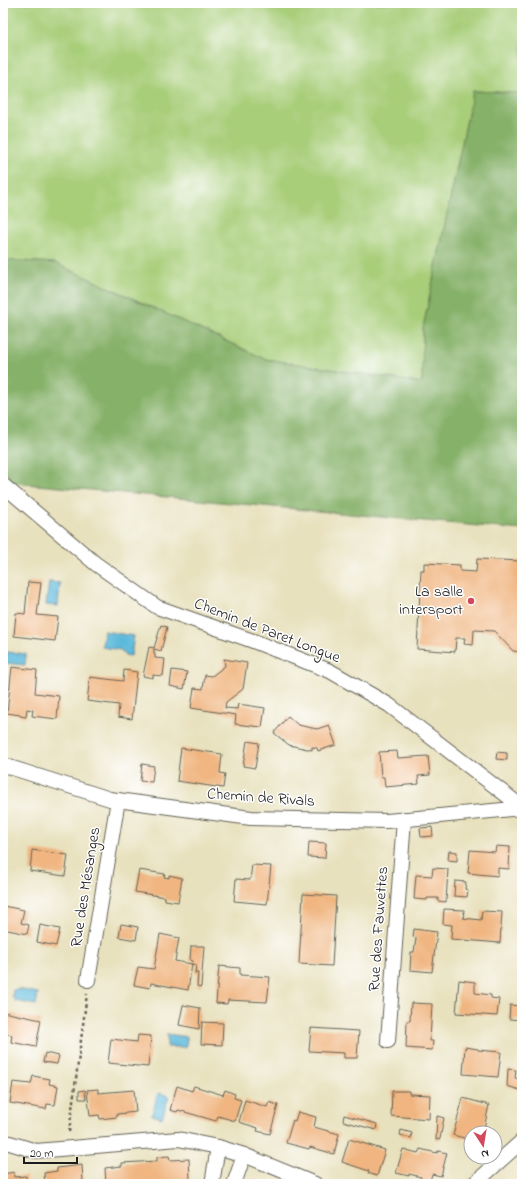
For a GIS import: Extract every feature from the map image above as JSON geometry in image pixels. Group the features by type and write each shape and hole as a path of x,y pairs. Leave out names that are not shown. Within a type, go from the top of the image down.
{"street":[{"name":"Chemin de Paret Longue","path":"3,484 96,564 157,607 253,641 330,671 389,705 522,807"},
{"name":"Chemin de Rivals","path":"3,765 110,799 251,818 387,821 522,807"},
{"name":"Rue des Mésanges","path":"88,980 118,800"},
{"name":"Rue des Fauvettes","path":"388,1041 404,819"},
{"path":"3,1141 36,1151 178,1139 218,1147 244,1155 315,1184"},
{"path":"474,1184 522,1142"},
{"path":"212,1184 218,1147"},
{"path":"234,1184 244,1155"}],"path":[{"path":"67,1149 88,980"}],"green space":[{"path":"3,3 522,3 522,93 473,91 423,328 422,383 265,359 55,263 3,260"},
{"path":"473,91 522,93 522,530 15,483 3,471 3,260 55,263 265,359 422,383 423,328"}],"water":[{"path":"49,582 60,583 58,606 46,605"},
{"path":"104,631 134,636 131,656 125,655 121,650 102,647"},
{"path":"7,652 26,654 25,665 5,663"},
{"path":"17,989 38,993 36,1005 15,1001 15,998 12,997 13,990"},
{"path":"167,1034 187,1037 186,1047 167,1047"},
{"path":"158,1093 169,1096 162,1118 152,1115"}],"building":[{"name":"La salle intersport","path":"477,559 522,561 522,652 513,651 494,631 474,630 473,645 464,644 465,638 456,638 455,652 417,649 421,570 424,570 424,563 460,565 460,571 476,572"},
{"path":"28,582 41,583 37,615 58,617 55,641 14,636 16,613 25,614"},
{"path":"161,625 167,627 161,651 154,649 154,654 155,658 165,659 163,676 153,675 153,678 143,676 149,647 154,648"},
{"path":"224,659 247,663 243,689 226,702 225,708 237,709 238,704 265,708 262,727 235,724 236,715 191,708 194,688 203,689 205,675 212,676 225,666"},
{"path":"12,667 37,670 35,693 59,696 57,719 32,716 33,710 27,709 26,717 7,713"},
{"path":"124,670 137,672 132,719 118,717 119,705 87,701 90,677 123,681"},
{"path":"172,670 187,672 184,689 170,686"},
{"path":"288,716 298,725 317,729 329,725 336,745 318,751 317,748 312,747 312,750 289,745 274,733"},
{"path":"247,741 259,743 255,768 243,766"},
{"path":"181,748 222,754 220,773 225,774 223,788 177,781"},
{"path":"397,751 398,758 428,756 430,775 418,776 419,784 385,787 384,777 381,777 379,752"},
{"path":"497,752 507,753 507,760 496,759"},
{"path":"142,764 154,766 152,782 140,781"},
{"path":"432,827 433,836 421,837 420,828"},
{"path":"309,842 326,843 325,858 308,857"},
{"path":"496,846 510,847 509,869 498,868 498,876 468,873 470,850 495,852"},
{"path":"32,850 68,855 65,876 30,871"},
{"path":"449,851 457,852 457,861 448,860"},
{"path":"252,865 271,866 267,904 234,901 236,879 250,880"},
{"path":"433,868 448,869 446,902 438,901 438,898 427,898 427,900 414,899 416,875 432,876"},
{"path":"139,870 165,874 164,877 169,878 169,875 182,878 178,902 165,900 165,897 135,892"},
{"path":"455,881 466,882 465,889 468,890 467,897 454,896"},
{"path":"303,894 336,896 332,966 299,964"},
{"path":"3,906 24,910 21,923 29,925 27,934 3,929"},
{"path":"444,909 464,910 463,918 481,920 482,911 502,912 500,943 451,939 452,925 443,924"},
{"path":"121,924 138,927 136,940 119,937"},
{"path":"40,925 60,929 56,946 37,942"},
{"path":"414,929 437,932 432,972 410,970 411,952 414,952 416,938 413,937"},
{"path":"160,934 179,938 175,961 192,964 188,990 151,983 150,988 134,985 138,967 154,969"},
{"path":"191,946 204,946 201,987 197,986 198,973 195,973 196,965 192,964 193,961 190,960"},
{"path":"219,966 240,968 240,975 270,977 267,1002 228,1000 227,1004 216,1003"},
{"path":"459,980 475,982 475,993 491,995 491,998 499,999 497,1016 456,1013"},
{"path":"411,1003 432,1004 430,1041 433,1041 432,1050 406,1048 407,1021 410,1021"},
{"path":"183,1005 200,1008 199,1029 179,1025"},
{"path":"510,1005 522,1006 522,1020 509,1019"},
{"path":"3,1012 41,1020 36,1047 11,1042 12,1035 3,1033"},
{"path":"202,1022 223,1023 222,1045 201,1044"},
{"path":"311,1028 359,1031 357,1058 344,1058 344,1053 309,1051"},
{"path":"138,1035 151,1036 148,1067 108,1063 111,1039 137,1042"},
{"path":"465,1047 501,1052 498,1077 463,1074"},
{"path":"45,1053 59,1056 57,1064 43,1062"},
{"path":"508,1069 516,1070 515,1078 521,1079 520,1090 507,1086"},
{"path":"33,1076 50,1079 49,1084 58,1086 55,1105 47,1104 46,1109 10,1103 13,1082 31,1084"},
{"path":"177,1086 192,1091 194,1086 223,1095 225,1090 235,1094 234,1098 241,1100 235,1121 218,1116 216,1121 178,1110 177,1112 170,1110"},
{"path":"98,1089 98,1093 134,1090 136,1112 117,1114 117,1117 100,1119 99,1115 90,1116 87,1090"},
{"path":"85,1090 86,1099 79,1099 79,1091"},
{"path":"392,1091 409,1091 409,1094 430,1095 429,1119 391,1116"},
{"path":"463,1098 489,1105 485,1125 463,1125 463,1138 453,1135"},
{"path":"245,1100 267,1107 269,1102 278,1105 270,1134 257,1131 258,1128 239,1122"},
{"path":"298,1112 316,1117 314,1127 339,1134 334,1154 310,1147 309,1149 286,1143 293,1120 295,1121"},
{"path":"344,1115 377,1124 376,1130 343,1121"},
{"path":"437,1116 444,1118 440,1139 436,1140"},
{"path":"401,1130 412,1133 411,1138 400,1135"},
{"path":"349,1139 385,1150 377,1176 368,1173 369,1171 342,1162"},
{"path":"403,1149 418,1153 420,1149 437,1153 438,1151 447,1153 441,1176 432,1174 429,1184 425,1184 419,1182 421,1177 396,1173"},
{"path":"169,1156 170,1160 189,1159 190,1179 158,1182 158,1184 106,1184 105,1168 122,1166 122,1163 157,1161 157,1157"},
{"path":"82,1165 83,1181 76,1182 76,1184 45,1184 44,1173 57,1171 57,1168"},
{"path":"14,1172 14,1177 26,1176 27,1184 3,1184 3,1174"}],"place":[{"name":"La salle intersport","path":"471,601"}]}
